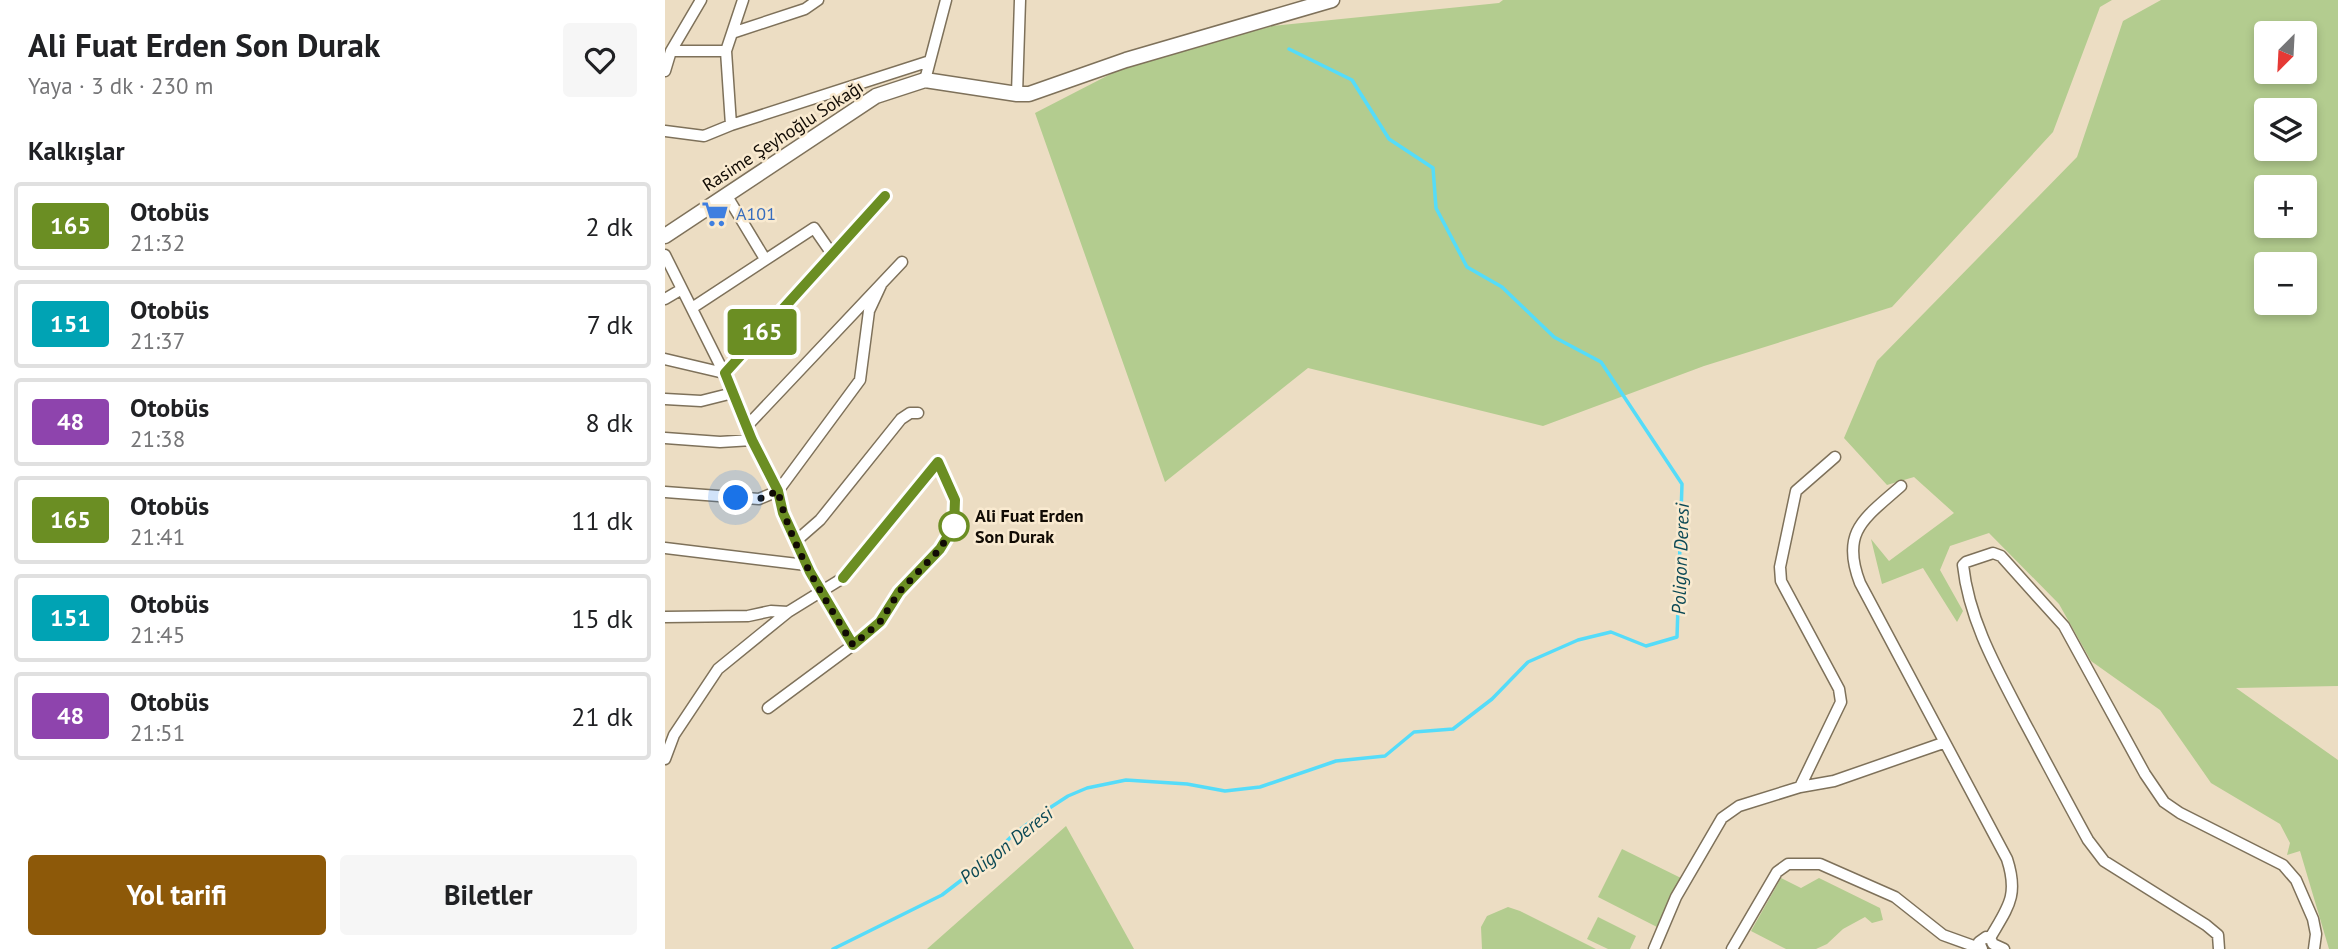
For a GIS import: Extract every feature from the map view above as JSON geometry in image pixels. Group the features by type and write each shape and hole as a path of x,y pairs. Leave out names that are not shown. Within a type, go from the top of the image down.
{"main road":[{"name":"Rasime Şeyhoğlu Sokağı","path":"665,236 876,96 925,80 1029,94 1126,60 1332,0"}],"street":[{"path":"665,71 671,51 701,0"},
{"path":"731,125 726,51 743,0"},
{"path":"732,33 805,9 818,0"},
{"path":"925,80 947,0"},
{"path":"1017,94 1020,0"},
{"path":"671,51 726,51"},
{"path":"665,131 704,136 930,61"},
{"path":"727,196 765,259"},
{"path":"725,373 885,196"},
{"path":"692,308 814,228 832,254"},
{"path":"665,255 725,373 752,440 778,491 783,513 806,565 853,645"},
{"path":"747,426 902,262"},
{"path":"665,492 759,499 778,491 860,380 869,312 872,299 882,283"},
{"path":"665,299 682,289"},
{"path":"665,359 725,373"},
{"path":"665,399 701,401 733,393"},
{"path":"796,541 820,520 901,419 918,413"},
{"path":"665,438 720,442 752,440"},
{"path":"1800,787 1841,702 1839,689 1781,581 1780,567 1796,491 1835,457"},
{"path":"665,759 674,735 717,669 789,611 843,578 938,462 955,500 954,526 940,549 899,592 880,622 768,708"},
{"path":"1732,949 1777,872 1788,864 1820,864 1895,897 1943,935 1990,946 2011,903 2013,877 2007,859 1943,743 1852,563 1852,545 1859,528 1871,513 1901,486"},
{"path":"665,548 806,565"},
{"path":"2220,949 2218,935 2206,925 2104,861 2088,840 1994,664 1975,620 1965,583 1965,562 1993,554 2001,556 2064,626 2145,774 2164,802 2180,813 2283,865 2296,880 2311,911 2316,934 2314,949"},
{"path":"665,617 748,616 771,611 789,611"},
{"path":"1654,949 1677,897 1722,818 1739,806 1800,787 1856,774 1943,743"}],"green space":[{"path":"1503,0 2112,0 2100,7 2053,132 1892,307 1704,366 1543,426 1308,368 1165,482 1035,113 1132,63 1272,26 1499,3"},
{"path":"2161,0 2338,0 2338,686 2236,688 2338,760 2338,949 2329,949 2300,851 2287,855 2290,843 2280,824 2211,783 2160,710 2091,661 2059,604 1989,533 1950,546 1940,570 1963,611 1957,622 1923,568 1882,584 1871,539 1889,561 1954,513 1914,477 1887,485 1844,438 1877,361 2077,157 2123,21"},
{"path":"1066,826 1134,949 927,949"},
{"path":"1622,849 1681,878 1657,927 1598,897"},
{"path":"1781,878 1801,888 1819,878 1880,908 1883,920 1872,923 1865,917 1816,949 1786,949 1751,931"},
{"path":"1508,907 1596,949 1482,949 1481,927 1487,916"},
{"path":"1598,917 1636,936 1630,949 1608,949 1587,939"}],"waterway":[{"name":"Poligon Deresi","path":"833,949 942,895 985,862 1014,834 1068,796 1087,788 1126,780 1187,784 1225,791 1260,787 1336,761 1385,756 1414,732 1453,729 1492,699 1528,662 1578,640 1611,632 1646,646 1677,637 1682,484 1601,362 1554,337 1502,287 1467,267 1436,208 1433,168 1389,139 1352,80 1289,49"}],"bus line":[{"name":"165","path":"843,578 938,462 955,500 954,526 940,549 899,592 880,622 853,645 810,572 783,513 778,491 752,440 725,373 885,196"}],"place":[{"name":"A101","path":"715,214"},
{"name":"Ali Fuat Erden Son Durak","path":"954,526"}],"route":[{"path":"736,498 759,499 778,491 783,513 810,572 853,645 880,622 899,592 940,549 954,526"}]}
